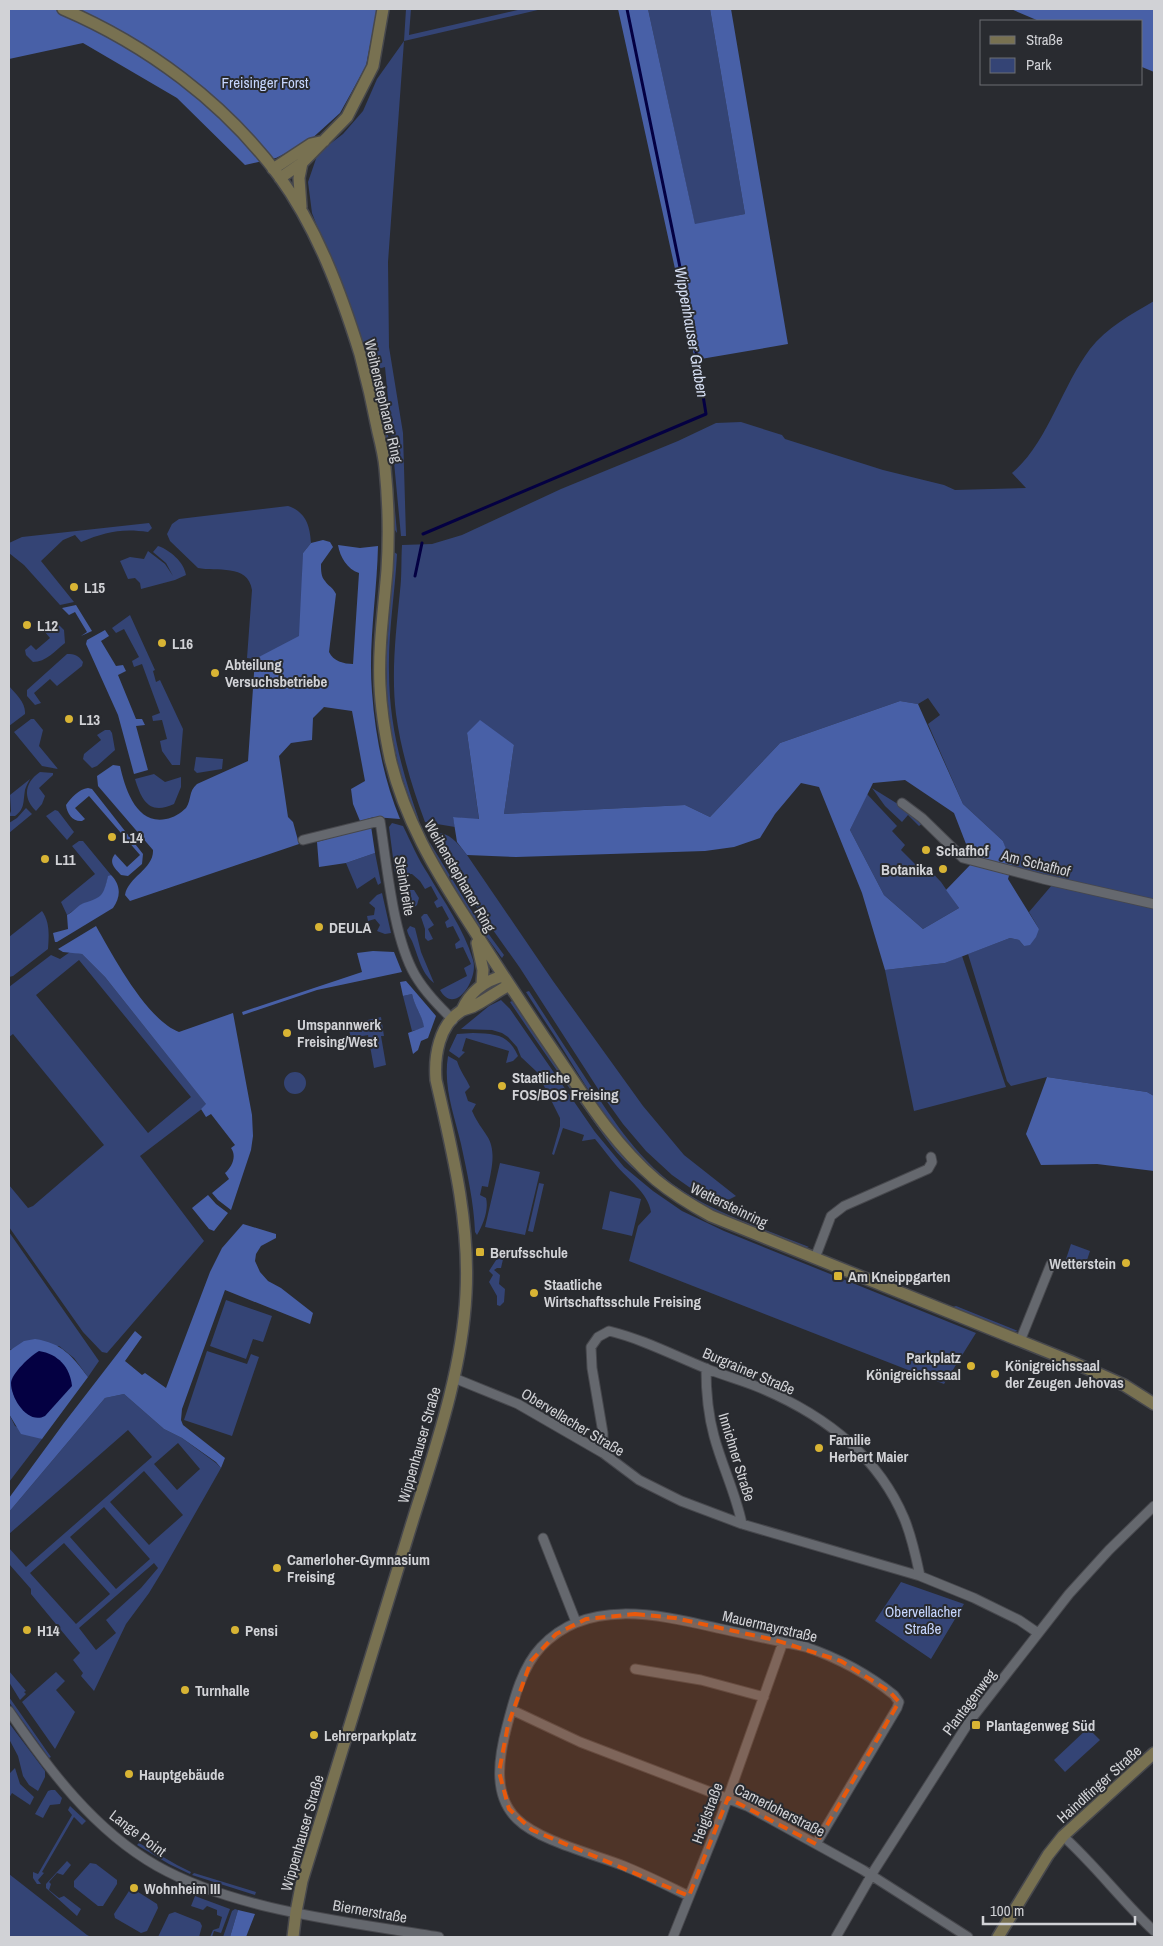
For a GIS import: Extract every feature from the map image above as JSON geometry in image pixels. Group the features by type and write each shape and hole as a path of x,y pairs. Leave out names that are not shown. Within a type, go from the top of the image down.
{"main road":[{"name":"Weihenstephaner Ring","path":"63,9 124,40 183,80 234,123 280,178 302,212 317,241 347,313 368,384 386,466 387,566 380,683 383,720 392,766 407,813 432,865 506,980"},
{"path":"280,178 302,164 347,117 373,66 383,9"},
{"path":"273,169 311,144 324,141"},
{"path":"302,164 299,178 302,212"},
{"path":"470,925 481,957 483,970 482,984"},
{"path":"462,1010 467,999 482,984 506,980"},
{"name":"Wippenhauser Straße","path":"294,1937 296,1912 308,1860 397,1572 454,1378 465,1310 466,1240 457,1176 436,1080 435,1069 442,1036 462,1010 474,1007 506,980"},
{"name":"Wettersteinring","path":"506,980 610,1130 636,1161 676,1196 710,1216 1099,1373 1154,1404"},
{"name":"Haindlfinger Straße","path":"998,1937 1048,1855 1063,1836 1154,1753"}],"street":[{"name":"Am Schafhof","path":"902,802 922,818 963,858 1043,880 1154,904"},
{"name":"Steinbreite","path":"303,840 380,821 398,922 407,958 421,984 453,1020"},
{"path":"815,1258 832,1216 844,1206 928,1169 932,1162 931,1157"},
{"path":"1020,1341 1051,1264"},
{"name":"Burgrainer Straße","path":"603,1453 603,1432 592,1368 591,1347 598,1337 609,1331 623,1334 760,1388 800,1408 850,1442 867,1458 885,1481 898,1504 911,1539 920,1576"},
{"name":"Innichner Straße","path":"706,1368 706,1393 714,1437 738,1504 742,1524"},
{"name":"Obervellacher Straße","path":"454,1378 518,1404 603,1453 639,1480 681,1501 742,1524 920,1576 974,1598 1019,1620 1038,1634"},
{"name":"Plantagenweg","path":"836,1937 871,1876 969,1722 1069,1594 1154,1506"},
{"path":"544,1538 576,1622"},
{"name":"Mauermayrstraße","path":"689,1896 625,1866 547,1838 516,1818 503,1799 499,1772 503,1744 524,1673 535,1654 549,1639 576,1622 612,1614 675,1618 806,1647 841,1661 889,1691 899,1702 897,1708 816,1844"},
{"name":"Heiglstraße","path":"673,1937 698,1878 728,1798 783,1642"},
{"path":"635,1669 700,1680 764,1697"},
{"name":"Camerloherstraße","path":"512,1710 580,1742 747,1806 871,1876 968,1937"},
{"name":"Lange Point","path":"9,1711 65,1787 94,1817 131,1848 157,1866 190,1882 235,1898 296,1912"},
{"path":"1063,1836 1085,1856 1111,1888 1154,1930"},
{"name":"Biernerstraße","path":"296,1912 439,1937"}],"highlighted area":[{"path":"635,1614 675,1618 775,1640 841,1661 889,1691 899,1702 816,1844 728,1798 689,1896 532,1830 509,1809 499,1772 508,1725 531,1661 556,1634 586,1619"}],"green space":[{"name":"Freisinger Forst","path":"9,9 377,9 366,66 340,113 308,142 276,158 245,165 177,98 83,43 9,59"},
{"path":"406,9 411,9 409,35 522,9 542,9 404,41"},
{"path":"618,9 648,9 695,224 745,214 710,9 731,9 788,344 695,360"},
{"path":"648,9 710,9 745,214 695,225"},
{"path":"1011,9 1154,9 1154,72 1143,67 1143,20 1037,20"},
{"path":"404,41 388,262 389,347 403,433 406,536 401,536 385,367 378,369 389,442 397,533 393,527 386,443 372,371 312,213 308,182 318,153 343,134 363,111 377,79"},
{"path":"1154,301 1154,902 1011,867 1003,841 963,804 928,724 940,715 928,698 918,704 900,701 780,743 710,817 685,805 504,814 514,745 467,733 479,820 453,817 455,827 425,822 411,782 396,714 395,652 402,545 432,544 462,535 561,489 678,441 716,423 741,422 782,435 785,439 883,470 944,485 955,490 1026,488 1012,473 1035,447 1090,349 1111,328"},
{"path":"288,506 299,512 306,520 311,543 303,553 302,639 255,659 247,658 252,590 249,581 238,572 198,568 170,541 167,534 172,524 179,519"},
{"path":"149,523 152,528 148,532 130,530 114,532 81,542 75,535 63,540 41,561 74,602 60,605 24,565 9,553 9,543 22,537"},
{"path":"323,540 330,542 333,547 321,564 321,571 324,579 336,594 329,652 336,660 350,664 353,664 359,573 351,569 345,562 340,554 338,545 360,548 378,546 371,656 372,692 381,757 389,789 400,819 374,817 360,821 353,804 351,789 365,781 352,711 324,707 313,718 312,740 291,743 279,756 288,817 293,822 299,844 130,901 125,895 127,889 149,863 153,850 98,786 97,776 113,765 120,766 129,794 140,811 156,819 166,819 177,815 186,808 192,790 197,784 248,761 255,659 299,636 303,553 311,543"},
{"path":"158,546 176,557 185,570 186,575 175,580 141,589 140,583 135,578 128,579 120,561 130,557 144,559 148,551 165,564 173,576 166,563 153,552"},
{"path":"394,552 397,554 389,657 391,710 402,766 419,820 416,818 399,768 390,725 387,694 386,659"},
{"path":"76,605 92,631 81,636 87,632 75,612 69,615 62,608"},
{"path":"130,615 155,670 153,671 156,682 160,680 183,729 180,765 172,765 162,751 160,741 167,739 162,720 153,721 152,716 160,713 142,664 134,667 132,661 139,657 124,629 116,633 112,628"},
{"path":"58,624 64,630 65,643 46,658 33,662 26,655 25,650 31,645 36,650 50,638 45,632"},
{"path":"105,630 109,636 101,641 116,666 123,665 126,671 118,675 136,719 142,719 145,725 136,726 148,770 134,774 118,715 86,644 87,640"},
{"path":"67,654 78,656 83,662 82,666 57,686 50,679 34,693 41,703 35,705 27,696 27,690"},
{"path":"9,686 22,702 25,714 9,726"},
{"path":"900,701 918,704 963,804 1003,841 1012,865 1008,879 1039,929 1030,945 1024,946 1019,940 1010,938 945,963 885,970 862,893 819,787 801,783 775,814 760,838 734,847 705,851 516,857 467,855 457,842 453,817 479,819 467,733 480,720 514,745 504,814 685,805 710,817 780,743","holes":["905,780 954,813 973,862 946,890 959,908 923,929 884,895 850,830 873,783"]},
{"path":"31,719 34,719 43,730 39,746 58,769 42,766 14,732"},
{"path":"105,730 110,730 112,733 115,750 97,766 92,768 83,759 84,754 101,740 97,735"},
{"path":"196,757 223,759 222,769 197,773 194,770"},
{"path":"40,772 53,773 53,775 39,788 45,796 42,804 36,811 29,801 27,790 31,780"},
{"path":"154,774 165,782 181,777 181,787 174,804 159,808 153,807 144,800 135,779"},
{"path":"30,779 25,789 23,805 20,811 15,816 9,816 11,811 10,795"},
{"path":"88,788 92,789 143,854 142,864 128,876 121,875 115,868 112,863 113,857 115,854 127,867 140,855 89,796 75,808 85,819 82,821 76,820 71,817 68,811 66,805 70,800 78,792"},
{"path":"872,788 914,814 923,823 919,826 908,815 902,822 885,806"},
{"path":"867,794 897,826 892,831 905,845 901,850 920,869 925,865 941,882 959,908 923,929 884,895 850,830"},
{"path":"26,808 32,814 9,833 9,823 17,818"},
{"path":"55,810 58,811 74,832 67,840 46,816"},
{"path":"392,823 403,826 421,862 459,927 469,949 474,968 469,985 459,997 452,999 446,997 440,990 467,976 464,968 471,964 463,947 456,949 455,944 460,940 453,926 447,928 445,922 449,919 442,906 437,908 434,902 438,899 431,886 425,889 412,874 400,875 395,873 389,827"},
{"path":"371,826 375,853 346,863 319,867 317,842"},
{"path":"441,833 458,844 467,855 553,981 643,1106 684,1155 736,1196 728,1200 728,1208 689,1187 672,1175 646,1151 623,1124 600,1092 520,968 471,899 434,838"},
{"path":"79,841 83,841 111,875 108,877 104,893 98,899 81,905 67,915 61,902 95,874 72,846"},
{"path":"430,843 471,910 504,955 502,958 449,882 439,866"},
{"path":"375,853 381,883 378,885 375,877 357,889 346,863"},
{"path":"111,875 117,883 119,891 113,908 55,942 53,933 68,929 67,915 82,904 99,897 105,888 108,876"},
{"path":"1052,885 1154,909 1154,1096 1147,1092 1047,1077 1011,1086 1007,1081 968,954 1010,938 1019,940 1024,946 1039,929 1029,912"},
{"path":"406,890 414,890 419,898 417,905 408,912 403,911 400,897"},
{"path":"382,893 391,933 385,934 377,931 380,925 375,919 368,921 367,916 374,915 375,908 369,903"},
{"path":"42,911 48,924 48,949 13,976 9,977 9,937"},
{"path":"427,914 434,925 428,929 433,939 428,941 425,938 425,929 421,917"},
{"path":"96,926 132,986 155,1015 167,1025 179,1032 233,1013 252,1115 253,1136 251,1150 231,1210 212,1193 229,1179 225,1173 233,1161 234,1154 231,1148 235,1145 211,1114 206,1117 201,1109 206,1104 105,977 82,954 63,952 58,949"},
{"path":"410,926 415,928 421,952 434,983 420,964 407,932"},
{"path":"373,951 394,952 402,972 317,990 243,1015 242,1012 362,972 357,953"},
{"path":"70,952 82,954 105,977 207,1105 140,1156 204,1241 107,1353 102,1352 83,1332 9,1227 9,1185 28,1208 33,1206 104,1145 13,1034 9,1037 9,987 51,955 60,959","holes":["79,960 191,1097 148,1133 36,995"]},
{"path":"962,956 1006,1087 914,1111 885,970 945,963"},
{"path":"406,981 436,1016 428,1038 421,1041 418,1050 413,1054 408,1033 424,1027 412,994 403,996 400,982"},
{"path":"529,991 613,1119 635,1148 660,1174 705,1204 809,1247 806,1248 752,1227 700,1204 668,1183 653,1170 613,1126 526,992"},
{"path":"412,994 425,1028 412,1031 403,996"},
{"path":"501,1000 510,1009 595,1132 624,1167 653,1191 682,1211 724,1231 976,1333 944,1384 629,1261 638,1226 651,1212 646,1198 595,1139 582,1141 584,1135 563,1128 554,1155 552,1154 560,1126 560,1118 537,1072 521,1057 517,1047 502,1033 492,1030 461,1029 489,1006"},
{"path":"512,1001 606,1133 639,1173 617,1153 605,1137 557,1071 510,1002"},
{"path":"381,1017 384,1036 381,1036 386,1065 374,1068 368,1035 351,1038 348,1026"},
{"path":"457,1034 495,1035 505,1039 510,1043 518,1056 513,1061 506,1063 509,1051 466,1038 462,1051 465,1052 459,1058 449,1051"},
{"path":"448,1056 457,1061 470,1087 465,1092 468,1101 476,1104 472,1111 492,1148 492,1168 488,1187 482,1186 480,1195 486,1198 486,1212 477,1235 475,1232 468,1177 448,1090"},
{"path":"295,1072 303,1075 306,1083 303,1091 295,1094 287,1091 284,1083 287,1075"},
{"path":"1047,1077 1147,1092 1154,1096 1154,1171 1097,1164 1041,1165 1026,1134"},
{"path":"500,1163 540,1172 525,1235 485,1227"},
{"path":"539,1183 544,1184 533,1232 528,1231"},
{"path":"610,1191 641,1199 632,1236 602,1229"},
{"path":"208,1195 228,1213 214,1231 209,1229 192,1208"},
{"path":"243,1224 276,1234 276,1238 261,1246 256,1254 255,1261 260,1272 268,1281 281,1288 313,1313 310,1324 225,1290 182,1409 181,1420 183,1425 225,1458 221,1468 216,1462 182,1438 164,1429 124,1394 105,1398 9,1512 9,1498 135,1331 142,1337 125,1361 142,1375 145,1373 166,1388 210,1272 222,1248"},
{"path":"9,1232 99,1361 88,1377 74,1358 59,1346 11,1349 9,1351"},
{"path":"1071,1244 1090,1251 1085,1266 1066,1259"},
{"path":"500,1254 504,1255 501,1268 494,1270 500,1275 499,1284 505,1289 504,1302 500,1306 497,1305 497,1296 489,1282 493,1275 489,1271"},
{"path":"226,1300 272,1316 263,1342 253,1339 246,1359 210,1346"},
{"path":"956,1306 1018,1331 1014,1332 953,1307"},
{"path":"35,1339 52,1344 66,1352 88,1377 42,1439 21,1434 9,1414 9,1351 24,1341"},
{"path":"207,1351 247,1364 251,1354 259,1357 232,1436 184,1420"},
{"path":"124,1394 164,1429 182,1438 221,1468 149,1593 126,1624 94,1691 81,1676 83,1673 73,1660 80,1653 31,1594 31,1589 9,1564 9,1548 26,1567 152,1457 128,1430 9,1534 9,1512 105,1398","holes":["178,1443 200,1469 177,1490 154,1464","144,1471 183,1515 149,1545 110,1502","104,1507 150,1559 116,1589 70,1537","64,1543 110,1594 76,1624 30,1573","154,1563 158,1568 141,1588 106,1620 116,1633 96,1650 79,1628"]},
{"path":"9,1414 15,1426 42,1439 9,1482"},
{"name":"Obervellacher Straße","path":"901,1582 964,1604 931,1659 875,1621"},
{"path":"9,1671 26,1691 24,1692 26,1694 20,1700 9,1682"},
{"path":"56,1672 65,1681 56,1690 75,1712 55,1749 22,1702"},
{"path":"9,1697 51,1757 49,1758 9,1702"},
{"path":"9,1723 45,1771 45,1777 38,1791 29,1785 23,1776 18,1756 9,1739"},
{"path":"1088,1728 1100,1740 1065,1772 1054,1760"},
{"path":"15,1768 20,1784 34,1797 30,1805 12,1793 9,1798 9,1774"},
{"path":"55,1790 62,1798 60,1804 50,1805 43,1818 35,1814 48,1791"},
{"path":"70,1806 86,1821 82,1825 74,1817 42,1872 44,1873 38,1880 41,1884 37,1884 33,1878 33,1872 38,1874 72,1815 68,1810"},
{"path":"139,1843 191,1872 190,1874 137,1845"},
{"path":"67,1861 71,1865 63,1875 57,1873 49,1882 51,1884 49,1890 59,1898 64,1896 81,1909 77,1916 46,1888 46,1884"},
{"path":"90,1863 96,1864 117,1880 117,1884 103,1906 98,1906 74,1887 74,1881"},
{"path":"194,1873 256,1892 255,1895 192,1875"},
{"path":"9,1874 87,1935 91,1937 9,1937"},
{"path":"135,1890 157,1904 158,1908 147,1931 141,1933 115,1918 114,1914 129,1891"},
{"path":"195,1896 230,1909 221,1933 214,1931 212,1937 210,1937 213,1930 219,1928 222,1917 217,1915 217,1910 207,1906 203,1910 191,1906"},
{"path":"238,1910 230,1937 223,1937 232,1911"},
{"path":"238,1910 255,1914 246,1937 230,1937"},
{"path":"175,1912 200,1922 202,1926 199,1937 158,1937 169,1914"}],"shaded area":[{"path":"39,1351 52,1355 62,1362 69,1373 72,1386 45,1416 39,1418 27,1414 17,1403 11,1383 18,1370"}],"waterway":[{"name":"Wippenhauser Graben","path":"423,534 706,414 691,321 627,9"},
{"name":"Wippenhauser Graben","path":"415,576 422,543"}],"place":[{"name":"L15","path":"74,587"},
{"name":"L12","path":"27,625"},
{"name":"L16","path":"162,643"},
{"name":"Abteilung Versuchsbetriebe","path":"215,673"},
{"name":"L13","path":"69,719"},
{"name":"L14","path":"112,837"},
{"name":"Schafhof","path":"926,850"},
{"name":"L11","path":"45,859"},
{"name":"Botanika","path":"943,869"},
{"name":"DEULA","path":"319,927"},
{"name":"Umspannwerk Freising/West","path":"287,1033"},
{"name":"Staatliche FOS/BOS Freising","path":"502,1086"},
{"name":"Berufsschule","path":"480,1252"},
{"name":"Wetterstein","path":"1126,1263"},
{"name":"Am Kneippgarten","path":"838,1276"},
{"name":"Staatliche Wirtschaftsschule Freising","path":"534,1293"},
{"name":"Parkplatz Königreichssaal","path":"971,1366"},
{"name":"Königreichssaal der Zeugen Jehovas","path":"995,1374"},
{"name":"Familie Herbert Maier","path":"819,1448"},
{"name":"Camerloher-Gymnasium Freising","path":"277,1568"},
{"name":"H14","path":"27,1630"},
{"name":"Pensi","path":"235,1630"},
{"name":"Turnhalle","path":"185,1690"},
{"name":"Plantagenweg Süd","path":"976,1725"},
{"name":"Lehrerparkplatz","path":"314,1735"},
{"name":"Hauptgebäude","path":"129,1774"},
{"name":"Wohnheim III","path":"134,1888"}]}
